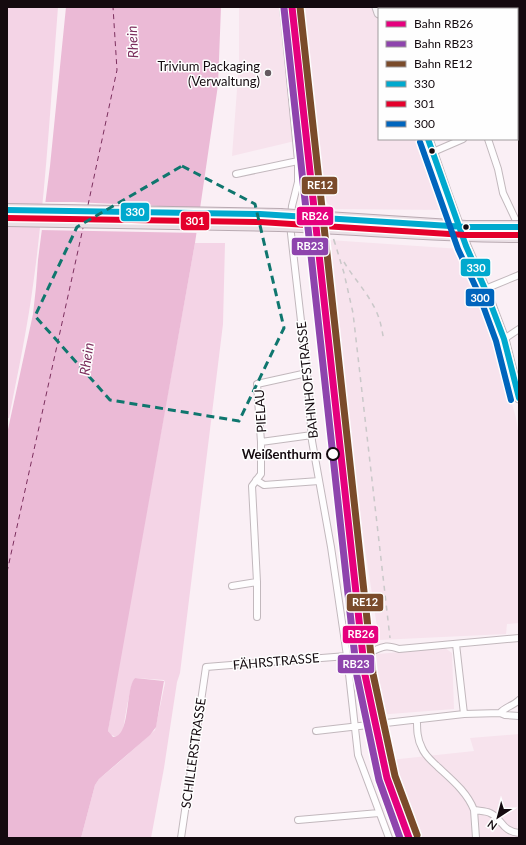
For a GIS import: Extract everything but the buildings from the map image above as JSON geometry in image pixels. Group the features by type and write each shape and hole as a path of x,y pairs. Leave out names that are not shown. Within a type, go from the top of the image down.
{"highway":[{"path":"7,210 267,215 466,227 519,227"},
{"path":"7,220 287,226 350,228 445,235 519,236"}],"main road":[{"path":"428,140 466,246 485,289 504,339 519,398"}],"street":[{"name":"BAHNHOFSTRASSE","path":"283,7 298,161 298,182 292,206 290,225 307,373 312,435 331,547 347,656 358,754 389,838"},
{"path":"433,152 461,140"},
{"path":"488,140 498,169 503,193 519,227"},
{"path":"236,174 298,161"},
{"path":"485,289 519,275"},
{"path":"504,339 519,329"},
{"name":"PIELAU","path":"257,617 257,582 252,486 260,474 262,442 257,384 307,373"},
{"path":"262,442 312,435"},
{"path":"256,480 264,485 319,481"},
{"path":"232,586 257,582"},
{"path":"373,651 385,646 391,646 399,649 519,638"},
{"path":"456,644 464,714"},
{"name":"FÄHRSTRASSE","path":"206,667 347,656"},
{"name":"SCHILLERSTRASSE","path":"181,838 206,667"},
{"path":"511,707 519,700"},
{"path":"500,713 504,708 519,706"},
{"path":"316,731 464,714 500,713 519,716"},
{"path":"417,720 419,741 422,749 428,758 464,791 470,800 474,810 476,838"},
{"path":"474,810 490,813 496,817 507,830 519,833"},
{"path":"298,820 379,813"}],"highlighted area":[{"path":"182,166 255,204 284,328 239,421 110,400 35,316 77,227"}],"shaded area":[{"path":"7,7 58,7 42,211 29,313 9,418 7,418"},
{"name":"Trivium Packaging (Verwaltung)","path":"239,7 282,7 295,141 232,156 239,63"},
{"path":"300,7 373,7 378,20 378,140 423,140 448,210 332,209 326,201 320,181"},
{"path":"329,240 461,249 494,340 516,418 519,437 519,623 507,624 506,634 379,640 354,476"},
{"path":"195,243 225,243 223,324 180,673 177,682 164,768 151,838 81,838 95,785 99,779 155,730 165,683 164,680 135,678 130,694 123,730 117,737 111,735 108,731 116,681"},
{"path":"445,648 452,653 454,709 377,715 370,683 367,655"},
{"path":"519,734 517,838 416,838 393,777 390,760 474,751 470,738"}],"water":[{"name":"Rhein","path":"66,7 221,7 218,85 195,243 108,731 113,737 119,735 123,729 130,691 135,678 164,681 156,727 150,735 99,779 95,785 81,838 7,838 7,434 33,314"}],"pier":[{"path":"44,202 202,208 199,233 40,230"}],"ferry route":[{"path":"88,205 117,70 113,7"},
{"path":"7,572 83,228"}],"railway":[{"path":"298,7 315,158"},
{"path":"311,152 320,195 335,244"},
{"path":"334,240 344,273 353,313 390,638"},
{"path":"344,262 374,306 380,320 384,341"}],"rail line":[{"name":"RB26","path":"292,7 365,675 387,778 409,838"},
{"name":"RE12","path":"300,7 373,674 395,776 417,835"},
{"name":"RB23","path":"284,8 357,676 379,780 400,838"}],"transit line":[{"name":"330","path":"428,140 466,246 485,289 504,339 519,398"},
{"name":"300","path":"420,142 458,249 478,292 496,341 511,400"},
{"name":"330","path":"7,210 260,214 466,227 519,227"},
{"name":"301","path":"7,218 260,222 465,235 519,235"}],"place":[{"name":"Trivium Packaging (Verwaltung)","path":"268,73"},
{"name":"Weißenthurm","path":"333,454"}]}
